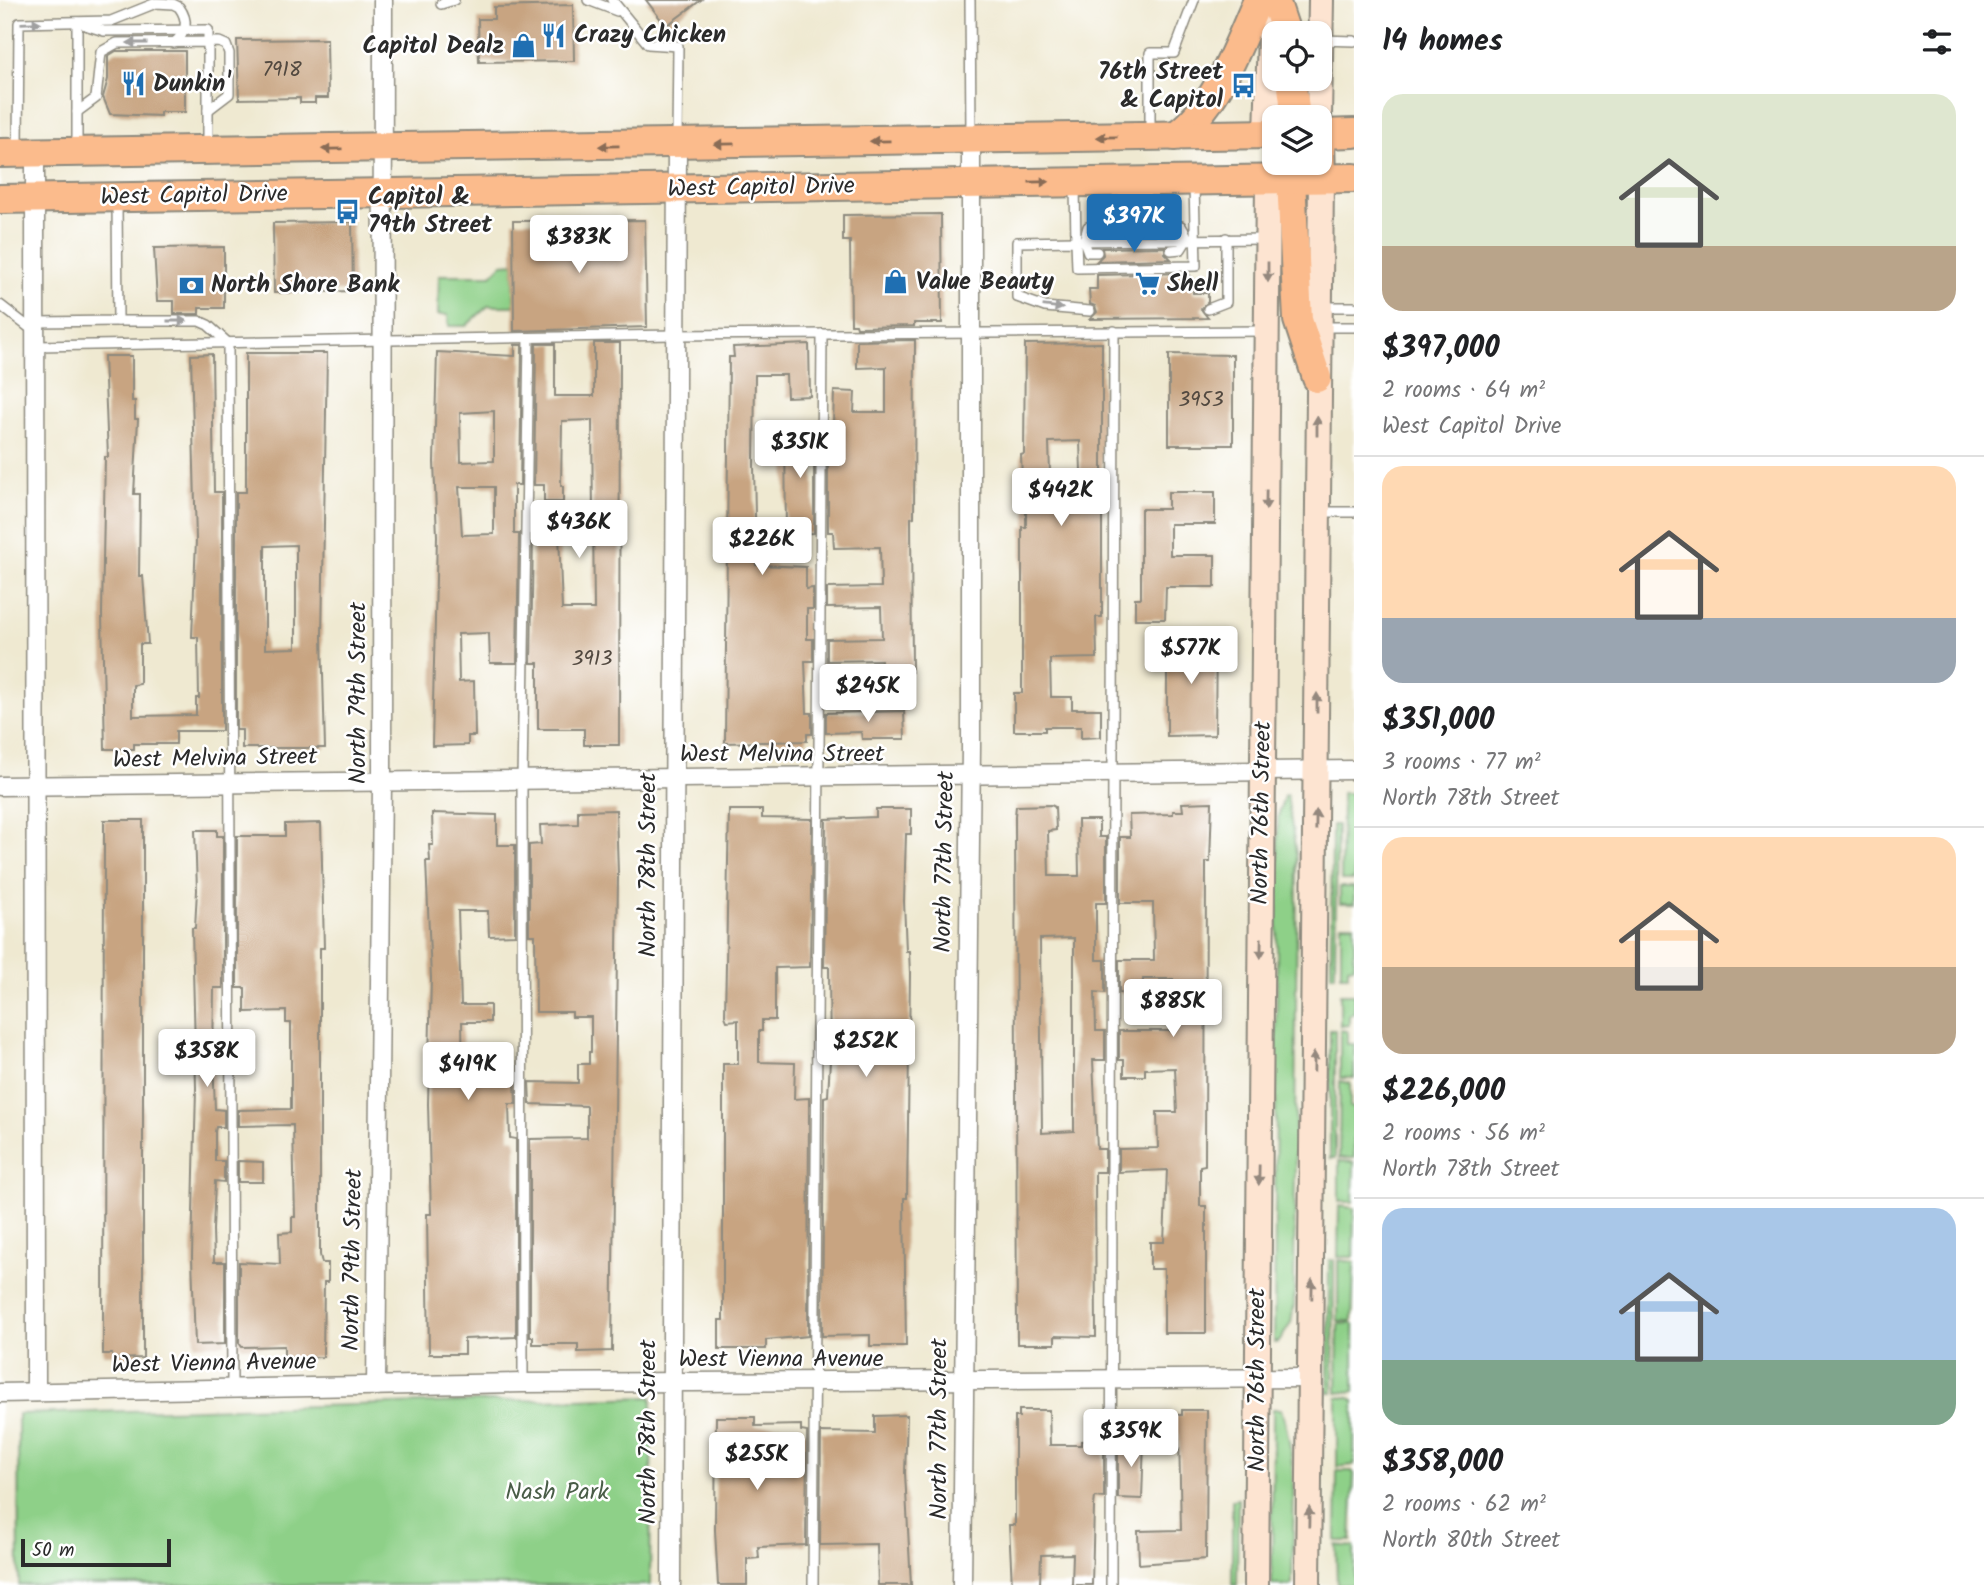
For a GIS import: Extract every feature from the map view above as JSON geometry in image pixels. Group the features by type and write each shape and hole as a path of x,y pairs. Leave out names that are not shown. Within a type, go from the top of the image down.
{"main road":[{"path":"1163,136 1196,121 1214,92 1258,0"},
{"path":"1273,0 1281,21"},
{"name":"North 76th Street","path":"1272,105 1273,0"},
{"path":"1320,21 1321,0"},
{"path":"1332,134 1354,133"},
{"name":"West Capitol Drive","path":"18,153 1163,136 1262,138"},
{"name":"West Capitol Drive","path":"0,199 677,190 1194,180 1262,175"},
{"name":"North 76th Street","path":"1256,1585 1268,239 1294,175"},
{"path":"1295,175 1298,320 1317,378"},
{"name":"North 76th Street","path":"1295,175 1318,317 1317,771 1308,1585"},
{"name":"West Capitol Drive","path":"1324,175 1354,178"}],"street":[{"name":"North 79th Street","path":"376,1386 383,782 383,0"},
{"name":"North 77th Street","path":"962,1585 971,777 971,139"},
{"name":"North 78th Street","path":"671,1585 672,779 677,145"},
{"path":"18,153 36,198 36,1392"},
{"name":"West Melvina Street","path":"0,786 819,779 1354,770"},
{"name":"West Vienna Avenue","path":"0,1393 523,1383 1311,1378"}],"lane":[{"path":"441,4 454,0"},
{"path":"588,0 619,11"},
{"path":"612,0 648,44 678,46 677,145"},
{"path":"971,0 971,139"},
{"path":"1163,136 1150,53 1174,52 1194,0"},
{"path":"18,153 19,23 111,22 165,2 179,7 186,21 185,30 174,43"},
{"path":"77,22 104,31 208,30 208,151"},
{"path":"77,22 77,152"},
{"path":"1332,40 1354,41"},
{"path":"76,113 96,98 101,52 117,43 208,42 226,45 229,94 208,110"},
{"path":"1075,181 1080,241 1077,268 1196,267 1192,238 1194,180"},
{"path":"117,197 118,321"},
{"path":"1170,226 1181,226 1192,238"},
{"path":"1080,241 1088,227 1096,227"},
{"path":"1171,250 1181,249 1192,238"},
{"path":"1208,309 1226,302 1226,238"},
{"path":"1090,311 1045,307 1017,297 1017,242 1268,239"},
{"path":"1080,241 1088,252 1097,252"},
{"path":"0,305 37,334 228,343 674,335 1267,331"},
{"path":"1318,317 1354,307"},
{"path":"1318,317 1354,327"},
{"path":"37,334 118,321 199,321 208,325 228,343 232,1388"},
{"path":"1111,1585 1114,331"},
{"path":"814,1585 822,334"},
{"path":"523,1383 522,781 529,338"},
{"path":"1317,512 1354,512"}],"green space":[{"path":"514,263 514,306 488,306 466,326 449,326 448,315 438,315 439,275 491,275 502,264"},
{"path":"1342,793 1354,793 1354,880 1341,880"},
{"path":"1287,795 1297,860 1294,1305 1291,1323 1279,1342 1274,1343 1278,817 1284,796"},
{"path":"1332,825 1337,825 1335,975 1331,975"},
{"path":"1340,887 1354,887 1354,904 1340,904"},
{"path":"1341,924 1354,924 1354,966 1348,967 1348,975 1341,975"},
{"path":"1340,994 1354,994 1354,1012 1349,1015 1349,1025 1340,1026"},
{"path":"1330,1030 1335,1030 1335,1158 1330,1158"},
{"path":"1340,1030 1347,1031 1347,1044 1354,1044 1354,1078 1340,1078"},
{"path":"1340,1081 1350,1083 1350,1107 1354,1108 1354,1158 1339,1158"},
{"path":"1339,1161 1354,1162 1353,1202 1339,1202"},
{"path":"1339,1206 1354,1208 1353,1257 1338,1257"},
{"path":"1329,1260 1334,1260 1333,1393 1328,1393"},
{"path":"1338,1260 1354,1262 1352,1321 1338,1321"},
{"path":"1338,1324 1354,1325 1354,1391 1337,1393"},
{"name":"Nash Park","path":"652,1397 650,1585 19,1585 18,1414"},
{"path":"1347,1397 1354,1400 1354,1465 1337,1467 1337,1398"},
{"path":"1273,1409 1281,1409 1291,1452 1294,1496 1292,1585 1272,1585"},
{"path":"1337,1471 1352,1471 1354,1474 1351,1541 1336,1541"},
{"path":"1238,1499 1237,1585 1232,1585 1232,1500"},
{"path":"1336,1545 1354,1547 1354,1585 1337,1585"}],"building":[{"path":"646,0 701,0 666,26"},
{"path":"573,5 574,61 479,62 478,19 494,19 494,7"},
{"path":"327,39 328,98 315,98 315,103 300,103 300,98 239,99 237,40"},
{"path":"116,51 185,51 185,112 160,112 160,116 110,114 103,97 108,79 108,56"},
{"path":"1170,211 1170,219 1163,227 1170,233 1097,234 1103,226 1096,220 1096,212"},
{"name":"Value Beauty","path":"941,214 942,323 857,327 856,324 851,324 850,241 843,241 843,215"},
{"path":"645,220 647,327 514,331 513,221"},
{"path":"352,222 353,291 274,293 273,223"},
{"name":"North Shore Bank","path":"224,247 224,308 199,308 199,314 174,314 174,301 157,301 154,248"},
{"path":"1165,247 1165,253 1171,259 1097,261 1103,255 1102,248"},
{"path":"1188,273 1193,279 1193,293 1208,293 1208,302 1201,309 1208,318 1090,319 1097,312 1095,306 1090,304 1089,289 1097,289 1097,275"},
{"path":"915,340 914,517 911,518 912,673 881,674 881,660 827,661 827,639 882,638 881,607 827,608 827,588 881,587 880,547 834,548 833,532 828,532 828,427 833,427 834,391 855,392 854,412 886,412 886,367 857,368 857,341"},
{"path":"594,343 620,343 619,745 584,745 584,729 538,729 538,663 531,663 533,534 559,534 562,609 594,609 592,420 562,421 563,502 544,502 544,485 534,485 536,344 555,344 555,396 594,396"},
{"path":"1102,343 1102,617 1096,617 1097,658 1050,659 1051,697 1072,697 1072,709 1101,709 1101,737 1081,738 1081,727 1045,727 1045,731 1014,731 1014,693 1022,693 1022,527 1026,527 1026,480 1022,480 1021,455 1024,454 1025,344","holes":["1080,441 1081,472 1050,474 1049,442"]},
{"path":"809,344 810,396 787,397 786,375 755,375 754,465 756,565 806,567 806,589 813,588 813,609 807,609 807,639 813,639 813,661 805,661 807,713 812,713 812,734 807,734 807,741 725,743 729,357 734,357 733,347"},
{"path":"515,345 522,345 520,485 514,485 514,534 519,534 517,663 490,663 489,633 458,634 459,682 474,681 475,736 468,736 468,745 432,746 437,536 434,462 437,352 515,356","holes":["494,411 494,461 461,462 460,413","459,487 494,487 494,534 462,535"]},
{"path":"246,353 327,353 322,637 325,748 242,748 242,730 236,730 236,492 246,492","holes":["296,545 296,648 265,649 265,546"]},
{"path":"212,354 214,492 222,492 222,731 176,731 176,744 134,744 134,749 105,749 102,614 105,457 108,457 104,356 132,356 132,401 135,401 135,419 138,419 134,494 140,494 139,576 143,576 148,644 140,644 140,684 133,685 133,716 196,715 196,698 199,698 198,637 192,637 196,540 191,355"},
{"path":"1169,354 1233,355 1233,445 1169,445"},
{"path":"785,428 814,428 814,533 786,534"},
{"path":"1168,492 1215,492 1215,524 1170,524 1170,555 1215,555 1215,587 1166,587 1165,619 1135,619 1135,598 1141,598 1141,509 1168,509"},
{"path":"1167,637 1216,637 1215,735 1167,736"},
{"path":"904,711 905,739 862,739 861,732 826,733 826,713"},
{"path":"1212,802 1210,862 1206,862 1205,1165 1200,1166 1200,1206 1206,1206 1206,1333 1164,1333 1164,1269 1150,1269 1150,1242 1164,1242 1167,1170 1119,1172 1119,1149 1158,1148 1157,1112 1177,1112 1175,1068 1145,1069 1145,1076 1124,1076 1124,1060 1119,1060 1119,1031 1171,1031 1173,979 1143,979 1142,994 1119,993 1119,960 1154,960 1153,903 1120,903 1120,837 1130,837 1129,815 1173,814 1173,811 1183,811 1182,803"},
{"path":"1016,806 1055,807 1056,830 1048,831 1049,876 1079,876 1078,820 1099,820 1099,837 1106,837 1106,903 1096,903 1096,960 1105,960 1105,993 1095,992 1096,1031 1105,1031 1105,1060 1093,1060 1097,1149 1105,1149 1105,1172 1095,1172 1096,1337 1055,1336 1055,1344 1017,1344","holes":["1074,938 1074,1131 1042,1133 1040,939"]},
{"path":"876,809 911,809 911,834 906,834 904,901 906,951 909,951 910,973 907,1198 904,1198 906,1346 870,1346 870,1335 822,1336 824,1097 828,1096 830,1060 829,967 824,967 826,819 876,817"},
{"path":"616,810 618,873 612,1351 578,1352 578,1344 533,1344 533,1337 530,1337 530,1139 587,1138 587,1106 530,1104 529,1082 578,1083 578,1064 589,1064 591,1017 572,1017 572,1012 536,1012 535,935 529,935 529,845 541,844 540,825 578,824 578,811"},
{"path":"729,810 762,810 762,818 812,819 810,967 775,968 775,1020 762,1020 762,1031 759,1031 759,1062 795,1063 794,1099 809,1098 808,1336 766,1340 766,1349 719,1349 719,1320 723,1320 723,1064 738,1064 738,1020 727,1021 725,1016"},
{"path":"432,813 497,815 497,845 515,845 515,935 489,936 488,911 458,911 461,1005 490,1005 490,1022 462,1022 463,1078 510,1078 510,1082 515,1082 516,1104 509,1104 510,1138 516,1139 516,1337 464,1339 464,1354 429,1354 427,1214 431,1214 428,1104 431,978 426,861 430,861 429,845 433,845"},
{"path":"104,820 143,820 143,1358 113,1359 112,1354 103,1354"},
{"path":"321,823 324,948 320,948 320,1255 322,1263 328,1263 328,1282 324,1282 323,1357 284,1358 284,1346 242,1347 239,1343 239,1262 280,1264 279,1233 292,1232 292,1217 295,1217 293,1125 238,1126 238,1110 291,1109 291,1023 286,1023 286,1011 245,1012 245,988 237,988 237,836 285,836 285,824"},
{"path":"195,830 217,830 217,836 223,836 223,988 214,988 213,1058 215,1109 224,1110 224,1127 216,1127 215,1131 215,1161 224,1161 224,1182 215,1181 213,1230 214,1262 225,1262 225,1344 195,1345 192,1257 196,1088 192,928 195,928 197,890"},
{"path":"238,1161 263,1162 263,1182 238,1182"},
{"path":"1019,1410 1049,1410 1050,1445 1081,1445 1081,1441 1104,1440 1104,1498 1095,1497 1092,1585 1072,1585 1073,1554 1041,1555 1040,1585 1012,1585 1009,1525 1015,1525 1015,1417 1019,1417"},
{"path":"1182,1410 1207,1410 1206,1559 1139,1564 1138,1531 1181,1530 1179,1434 1160,1434 1160,1415 1182,1415"},
{"path":"907,1415 905,1473 911,1585 878,1585 877,1544 820,1545 821,1432 875,1433 875,1416"},
{"path":"716,1417 755,1417 755,1426 801,1425 801,1431 807,1432 806,1545 758,1547 759,1558 747,1559 747,1585 718,1585 715,1530"},
{"path":"1118,1440 1144,1440 1142,1499 1118,1498"}],"place":[{"name":"Crazy Chicken","path":"554,35"},
{"name":"Capitol Dealz","path":"524,46"},
{"name":"Dunkin'","path":"133,84"},
{"name":"76th Street & Capitol","path":"1243,86"},
{"name":"Capitol & 79th Street","path":"348,211"},
{"name":"Value Beauty","path":"896,282"},
{"name":"Shell","path":"1147,284"},
{"name":"North Shore Bank","path":"191,285"}]}
